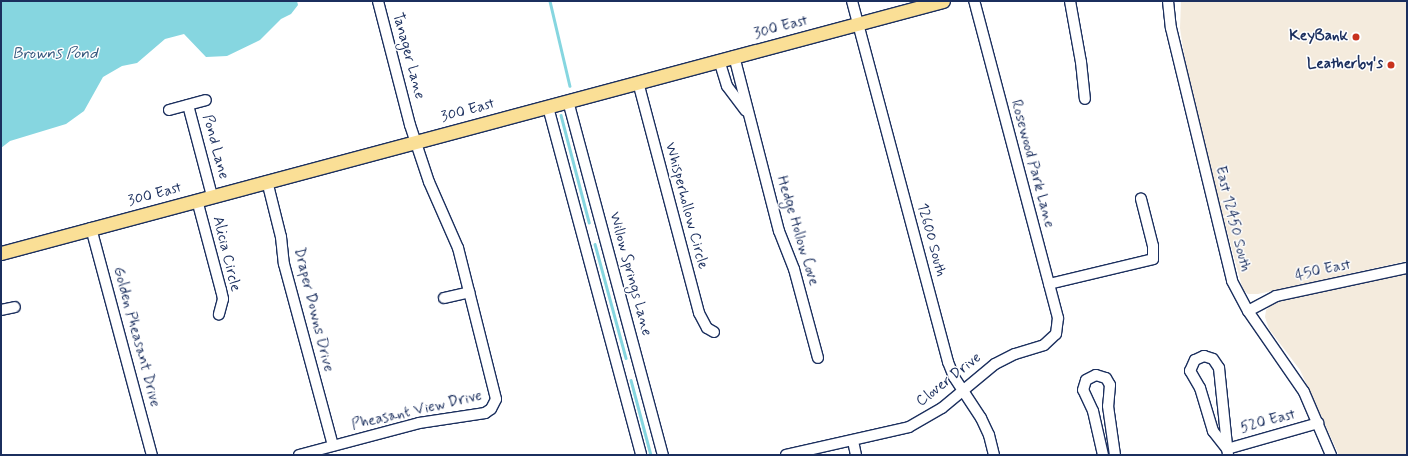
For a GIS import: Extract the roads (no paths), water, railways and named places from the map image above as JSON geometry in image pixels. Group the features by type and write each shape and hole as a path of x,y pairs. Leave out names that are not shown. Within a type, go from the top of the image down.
{"main road":[{"name":"300 East","path":"1,253 943,1"}],"street":[{"name":"Tanager Lane","path":"378,1 416,142"},
{"name":"12600 South","path":"852,1 948,362 962,389 986,427 994,455"},
{"name":"Rosewood Park Lane","path":"974,1 1059,323 1056,334"},
{"path":"1070,1 1081,62 1085,99"},
{"name":"East 12450 South","path":"1168,1 1171,28 1232,281 1248,311 1304,392 1331,455"},
{"name":"Hedge Hollow Cove","path":"734,56 747,112 779,231 794,269 818,358"},
{"name":"Hedge Hollow Cove","path":"719,60 727,86 747,112"},
{"name":"Whisperhollow Circle","path":"638,82 699,313 707,328 714,332"},
{"name":"Pond Lane","path":"170,110 206,100"},
{"name":"Willow Springs Lane","path":"568,101 662,455"},
{"name":"Pond Lane","path":"188,105 212,196"},
{"path":"548,107 641,455"},
{"name":"Pheasant View Drive","path":"299,455 419,423 482,414 492,409 495,403 496,392 455,241 429,182 416,142"},
{"name":"Draper Downs Drive","path":"267,181 282,237 284,264 333,446"},
{"path":"1049,284 1153,259 1153,246 1141,199"},
{"name":"Alicia Circle","path":"197,200 221,290 222,307 219,314"},
{"name":"Golden Pheasant Drive","path":"91,228 152,455"},
{"name":"450 East","path":"1248,311 1276,296 1407,268"},
{"path":"444,298 469,292"},
{"path":"1,310 15,307"},
{"name":"Clover Drive","path":"786,455 853,441 915,425 942,408 962,389 994,364 1015,354 1044,346 1056,334"},
{"path":"1204,356 1213,359 1219,368 1221,405 1226,427 1227,452 1213,431 1200,388 1191,374 1192,363 1204,356"},
{"path":"1103,455 1093,411 1083,390 1086,380 1096,375 1106,378 1110,385 1108,406 1115,455"},
{"name":"520 East","path":"1227,452 1318,423"},
{"path":"853,441 856,455"}],"water":[{"name":"Browns Pond","path":"1,1 297,1 298,5 291,14 281,19 260,40 227,56 206,57 184,34 165,39 137,63 122,66 103,77 84,111 66,124 10,141 1,148"}],"waterway":[{"path":"550,1 570,86"},
{"path":"561,115 589,222"},
{"path":"595,244 626,358"},
{"path":"631,380 651,455"}],"place":[{"name":"KeyBank","path":"1356,37"},
{"name":"Leatherby's","path":"1391,65"}]}
